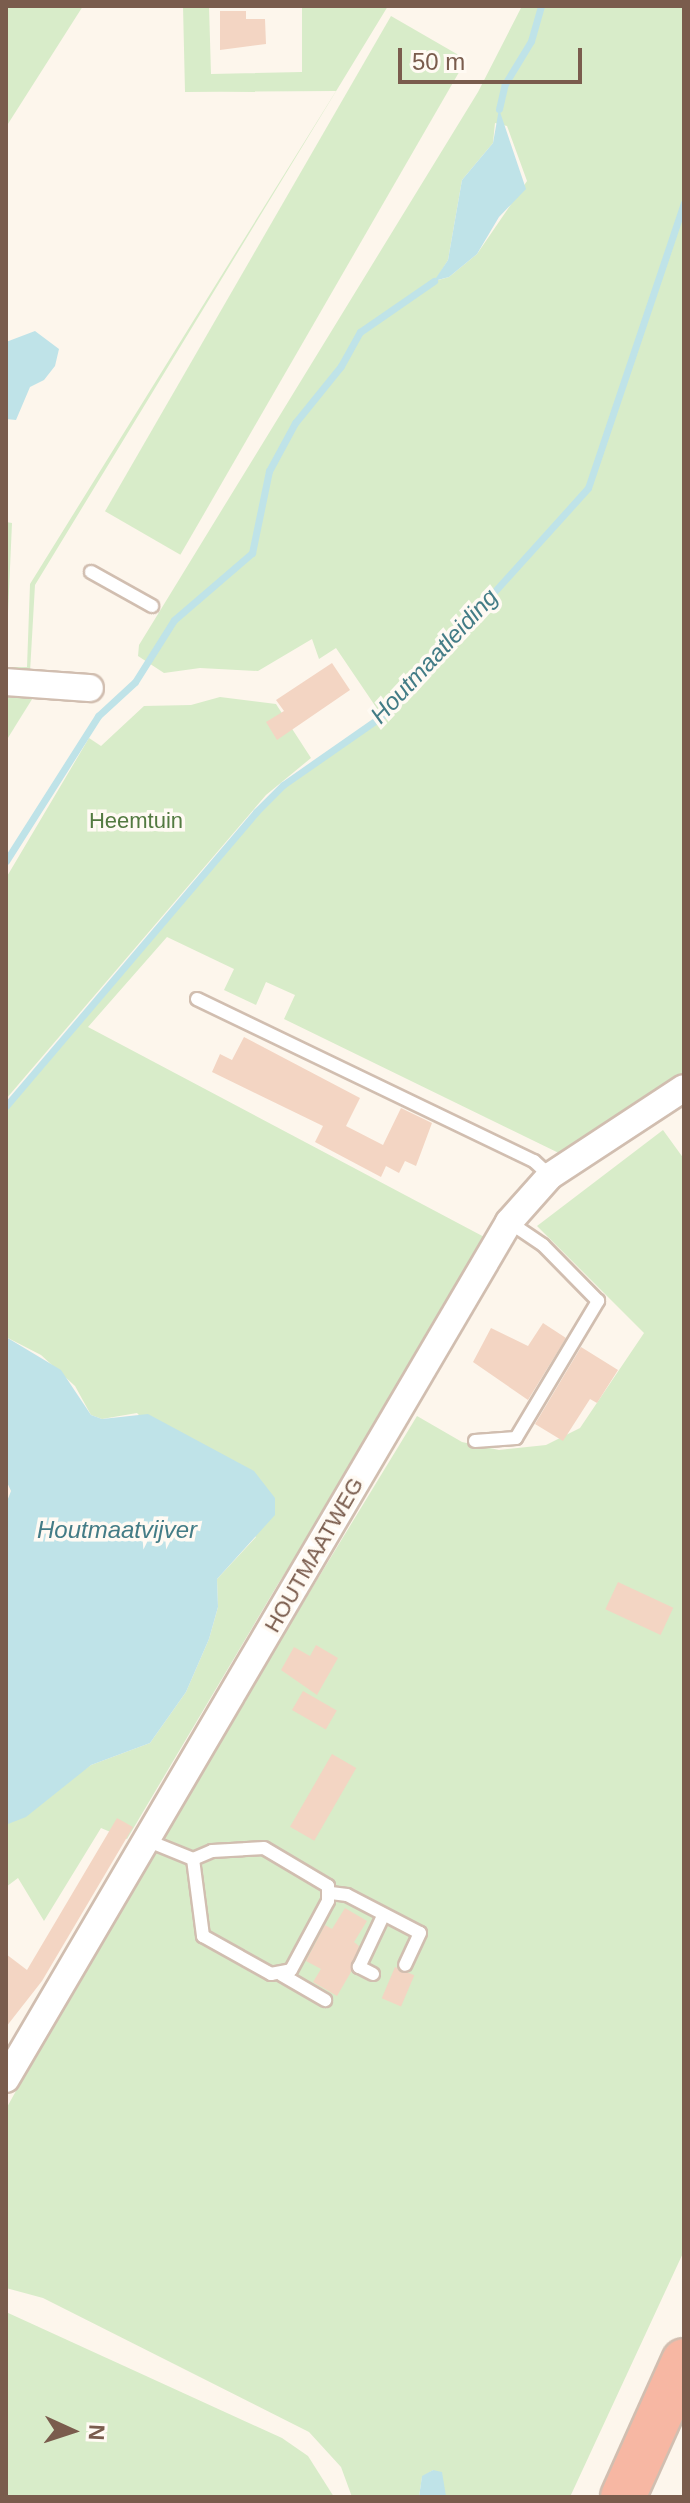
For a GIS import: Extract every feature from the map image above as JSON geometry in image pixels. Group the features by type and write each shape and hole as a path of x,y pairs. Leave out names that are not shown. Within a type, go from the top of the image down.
{"highway":[{"path":"623,2497 684,2361"}],"street":[{"path":"6,682 90,688"},
{"name":"HOUTMAATWEG","path":"6,2079 509,1222 550,1176 684,1088"}],"lane":[{"path":"91,572 152,606"},
{"path":"197,999 534,1161 550,1176"},
{"path":"475,1441 511,1441 522,1431 525,1416 598,1301 543,1245 509,1222"},
{"path":"146,1840 193,1859 212,1851 264,1848 322,1879 331,1893"},
{"path":"193,1859 203,1936 325,2000"},
{"path":"331,1893 347,1895 420,1933 405,1965"},
{"path":"282,1975 291,1970 331,1893"},
{"path":"373,1974 359,1967 383,1916"}],"green space":[{"path":"6,6 83,6 6,127"},
{"path":"183,6 209,6 211,74 302,72 302,6 388,6 35,585 30,672 6,671 6,667 27,667 30,584 336,91 185,92"},
{"path":"522,6 684,6 684,1080 567,1157 284,1019 295,995 266,982 256,1005 224,990 234,969 167,937 88,1027 488,1239 393,1406 278,1584 127,1839 101,1828 44,1921 18,1878 6,1887 6,1824 91,1765 150,1743 186,1692 209,1639 218,1607 217,1579 256,1537 137,1413 102,1419 91,1415 75,1386 41,1355 6,1337 6,1106 256,812 283,785 382,716 336,648 319,659 312,639 258,671 200,668 164,673 138,656 139,645 478,92","holes":["495,123 507,126 527,181 477,254 449,277 435,281 448,260 462,180 493,143"]},
{"path":"391,16 466,60 180,555 105,511"},
{"path":"6,522 12,523 6,658"},
{"path":"6,686 39,688 6,741"},
{"name":"Heemtuin","path":"220,697 276,704 311,758 266,795 6,1099 6,878 89,738 101,746 144,706 191,705"},
{"path":"663,1130 684,1159 684,2251 570,2497 445,2497 433,2470 422,2477 419,2497 352,2497 341,2467 309,2432 43,2298 6,2288 6,2109 117,1908 417,1416 462,1442 499,1450 546,1445 580,1428 644,1333 537,1226"},
{"path":"6,2312 282,2438 308,2456 334,2497 6,2497"}],"water":[{"path":"499,109 526,189 499,217 477,254 449,277 434,281 448,260 462,180 493,143"},
{"path":"35,331 59,349 55,366 44,380 30,387 16,420 6,419 6,342"},
{"name":"Houtmaatvijver","path":"6,1337 61,1370 91,1415 102,1419 148,1414 254,1471 275,1498 275,1515 217,1579 218,1607 209,1639 186,1692 150,1743 91,1765 26,1817 8,1824 6,1504 11,1491 6,1480"},
{"path":"433,2470 442,2472 446,2496 419,2497 422,2476"}],"building":[{"path":"220,11 246,11 246,19 265,19 266,44 220,50"},
{"path":"332,663 350,690 277,740 266,722 284,711 276,700"},
{"path":"244,1037 360,1098 346,1126 383,1145 401,1108 432,1123 416,1166 405,1161 399,1173 386,1166 381,1177 315,1142 323,1126 212,1072 220,1054 232,1060"},
{"path":"543,1323 566,1338 528,1400 473,1362 491,1328 528,1346"},
{"path":"581,1347 618,1370 597,1403 590,1399 563,1441 535,1424"},
{"path":"618,1582 673,1608 661,1635 605,1609"},
{"path":"316,1645 338,1658 317,1695 281,1670 294,1647 310,1656"},
{"path":"303,1691 337,1710 326,1730 292,1710"},
{"path":"332,1754 356,1768 314,1841 290,1827"},
{"path":"117,1818 133,1827 42,1981 6,2027 6,1954 27,1970"},
{"path":"345,1908 367,1921 354,1942 359,1946 351,1972 337,1996 313,1982 321,1969 306,1961 325,1925 332,1929"},
{"path":"395,1967 414,1975 401,2007 382,1998"}],"waterway":[{"path":"499,109 505,84 531,41 541,6"},
{"name":"Houtmaatleiding","path":"6,1106 256,812 283,785 382,716 588,488 684,203"},
{"path":"6,861 98,716 135,682 174,620 252,553 269,471 295,423 341,366 360,332 434,281"}]}
